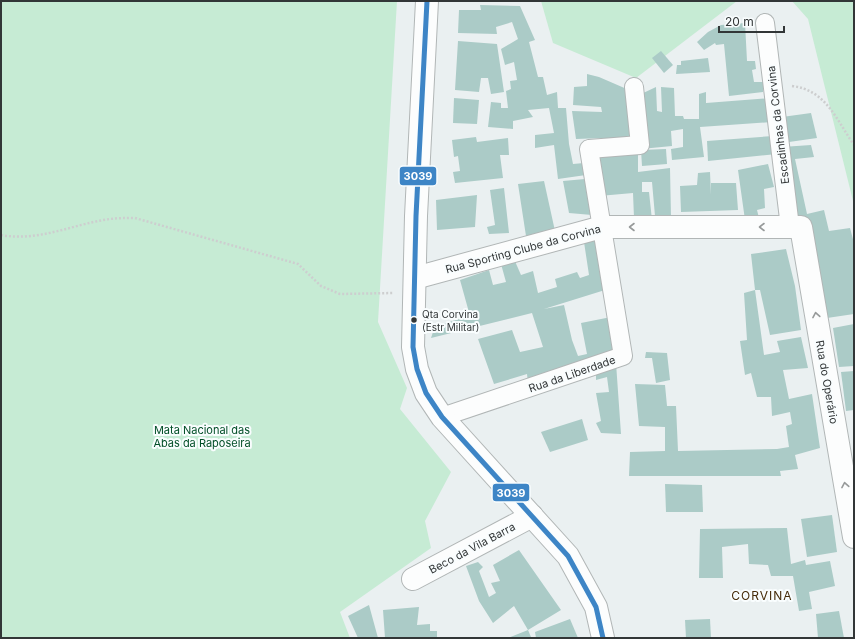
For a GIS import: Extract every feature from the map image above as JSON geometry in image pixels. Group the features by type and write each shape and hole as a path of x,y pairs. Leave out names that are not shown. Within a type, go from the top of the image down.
{"street":[{"path":"427,1 414,285 413,347 417,369 426,393 442,417 568,556 596,607 603,638"},
{"name":"Escadinhas da Corvina","path":"765,23 773,87 796,227"},
{"path":"602,227 589,149 640,145 634,87"},
{"name":"Rua Sporting Clube da Corvina","path":"414,285 602,227 796,227"},
{"name":"Rua da Liberdade","path":"442,417 623,356 602,227"},
{"name":"Rua do Operário","path":"796,227 854,537"},
{"name":"Beco da Vila Barra","path":"413,579 532,516"}],"path":[{"path":"773,87 793,86 809,89 822,98 854,145"},
{"path":"1,235 14,237 37,236 110,219 135,218 298,264 321,286 340,294 414,285"}],"green space":[{"name":"Mata Nacional das Abas da Raposeira","path":"1,1 397,1 378,322 407,388 400,409 451,472 425,521 431,548 340,612 350,638 1,638"},
{"path":"541,1 737,1 636,78 553,43"},
{"path":"792,1 854,1 854,205 808,19"}],"building":[{"path":"480,5 520,6 535,40 529,42 538,77 543,77 547,95 557,92 558,108 566,108 569,144 573,164 584,163 586,175 558,179 554,145 535,148 535,135 554,133 549,108 528,110 533,117 513,121 513,129 488,127 491,102 501,103 501,108 508,108 506,91 511,89 510,81 517,80 514,62 505,65 501,49 518,39 512,22 496,27 497,34 458,33 459,10 481,10"},
{"path":"745,23 747,61 755,61 756,69 752,70 754,82 763,82 763,92 729,96 724,44 716,45 715,43 704,50 697,42 708,32 721,25"},
{"path":"458,41 497,44 504,92 491,94 488,78 481,78 479,92 455,90"},
{"path":"661,51 673,65 664,73 652,58"},
{"path":"708,58 710,72 676,74 677,65 681,65 681,61"},
{"path":"587,74 599,77 629,90 635,144 605,146 603,138 576,139 572,111 602,112 601,107 573,105 574,87 587,86"},
{"path":"656,87 657,111 662,112 661,87 674,88 675,116 683,116 684,119 699,119 699,94 706,92 706,103 771,98 772,122 700,127 704,157 672,160 671,149 683,147 683,129 671,131 672,146 641,149 639,95"},
{"path":"454,98 479,100 477,124 453,123"},
{"path":"811,113 817,138 782,143 782,117"},
{"path":"773,136 777,154 708,161 707,141"},
{"path":"476,137 477,142 508,138 509,155 500,155 503,178 455,183 453,172 460,171 458,156 454,157 452,140"},
{"path":"811,145 814,157 795,159 807,214 824,210 829,231 850,228 854,243 854,314 827,318 811,225 792,217 782,147"},
{"path":"666,149 667,164 642,166 641,150"},
{"path":"638,152 638,172 670,168 671,218 655,216 652,182 642,182 642,192 649,192 652,220 634,218 633,193 599,196 594,156"},
{"path":"768,164 774,187 764,189 765,208 757,210 759,218 745,220 738,170"},
{"path":"710,172 711,195 711,183 736,183 738,210 681,212 680,186 697,185 698,173"},
{"path":"585,179 592,215 569,213 563,181"},
{"path":"544,181 555,231 526,236 518,184"},
{"path":"504,188 509,233 489,234 487,227 495,225 490,190"},
{"path":"477,195 475,227 437,230 436,200"},
{"path":"598,240 605,290 544,309 564,305 572,340 578,356 587,354 581,323 611,317 614,355 528,383 527,374 494,384 478,339 512,330 520,352 543,347 532,313 431,338 435,326 470,316 460,280 489,270 493,285 506,282 501,264 514,259 521,275 533,271 538,293 557,287 555,279 577,272 580,278 589,275 584,242"},
{"path":"786,249 795,286 801,330 770,335 760,290 755,290 751,254"},
{"path":"755,290 764,355 780,352 777,341 801,337 808,368 783,370 789,399 812,394 820,448 795,455 798,469 780,471 781,476 629,476 630,452 665,451 665,427 639,426 635,384 665,385 667,406 676,406 678,451 777,449 789,447 786,426 792,424 790,412 772,416 771,397 757,397 751,373 745,375 740,341 747,340 744,293"},
{"path":"854,324 854,366 839,367 833,328"},
{"path":"646,352 667,353 670,380 656,383 652,358 645,358"},
{"path":"616,363 621,434 601,433 596,423 601,421 596,393 609,392 607,377 596,380 596,369"},
{"path":"854,371 854,410 846,411 841,372"},
{"path":"582,419 588,440 550,452 541,432"},
{"path":"665,484 702,485 703,512 666,512"},
{"path":"832,515 837,552 807,557 801,519"},
{"path":"787,528 791,564 805,560 806,565 830,561 835,586 809,592 812,609 799,611 793,576 771,576 768,565 749,564 748,544 722,547 723,578 699,578 700,529"},
{"path":"519,550 561,610 528,630 514,606 493,623 479,601 466,566 478,562 483,567 479,571 489,597 496,593 491,583 500,581 493,565"},
{"path":"369,605 378,638 358,638 348,616"},
{"path":"419,607 417,625 430,624 430,631 437,631 437,638 385,638 383,610"},
{"path":"839,611 844,638 818,638 816,614"},
{"path":"570,619 578,638 536,638 535,632"},
{"path":"710,619 711,638 686,638 685,620"},
{"path":"528,630 531,637 529,638 508,638"}],"transit line":[{"name":"3039","path":"427,1 416,216 413,347 417,369 426,393 442,417 568,556 596,607 603,638"}],"place":[{"name":"Qta Corvina (Estr Militar)","path":"414,320"}],"district":[{"name":"CORVINA","path":"762,595"}]}
